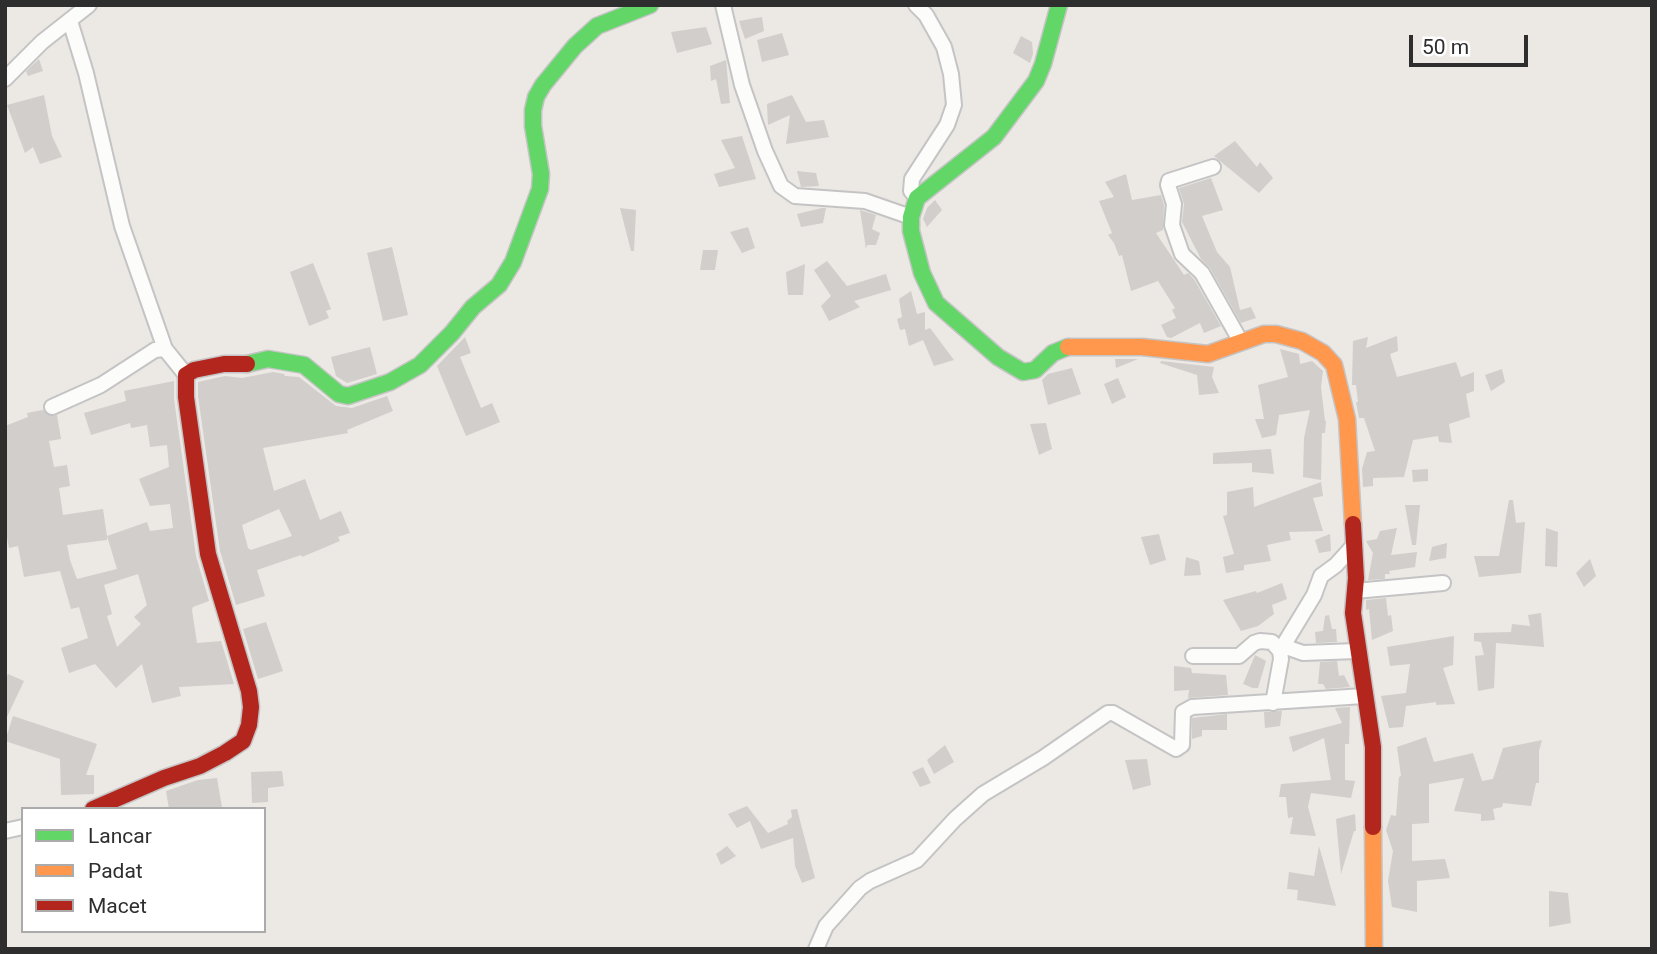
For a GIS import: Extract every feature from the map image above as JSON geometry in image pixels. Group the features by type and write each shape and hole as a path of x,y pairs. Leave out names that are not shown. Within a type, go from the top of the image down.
{"street":[{"path":"5,79 34,49 89,5"},
{"path":"186,375 223,364 245,364 268,359 304,365 339,394 348,396 390,382 420,365 452,333 472,307 499,285 513,262 540,188 541,174 533,110 543,85 575,46 597,26 650,5"},
{"path":"723,5 742,85 765,151 781,186 795,196 865,201 911,217"},
{"path":"916,5 926,15 944,47 951,74 954,105 947,125 912,179 911,191 917,198"},
{"path":"1059,5 1040,73 1019,106 994,137 917,198 911,217 913,243 922,273 936,303 998,357 1023,372 1035,370 1060,349 1076,346 1142,347 1202,354 1218,352 1264,334 1276,334 1302,341 1323,353 1334,365 1347,419 1354,545 1353,613 1373,747 1374,949"},
{"path":"70,21 89,85 122,226 165,349 186,375 194,464 208,554 249,691 251,707 249,725 243,741 225,753 200,766 164,778 98,807"},
{"path":"1213,167 1169,181 1174,204 1172,225 1182,254 1202,273 1241,342"},
{"path":"52,407 101,385 155,350 165,349"},
{"path":"1273,703 1282,648 1314,595 1321,576 1336,565 1354,545"},
{"path":"1355,591 1443,583"},
{"path":"1193,656 1239,656 1260,641 1272,642 1300,653 1357,651"},
{"path":"816,949 826,926 860,888 917,860 974,801 1108,713 1113,713 1177,749 1182,745 1183,715 1186,709 1364,696"}],"building":[{"path":"762,17 764,31 745,39 739,21"},
{"path":"706,27 712,44 677,53 671,32"},
{"path":"782,33 789,55 762,62 757,40"},
{"path":"1021,36 1032,42 1033,54 1030,63 1013,53"},
{"path":"39,59 43,71 28,76 26,71"},
{"path":"726,60 730,103 721,104 716,79 711,81 710,66"},
{"path":"44,95 52,136 62,157 40,164 33,147 25,153 7,105"},
{"path":"792,95 806,122 824,120 829,137 786,144 790,115 768,125 767,104"},
{"path":"742,136 756,179 719,187 714,174 735,168 721,140"},
{"path":"1235,141 1257,167 1260,162 1273,178 1259,193 1214,156"},
{"path":"797,171 816,173 819,186 801,187"},
{"path":"1126,174 1132,200 1161,195 1164,205 1163,230 1156,233 1184,275 1188,273 1194,279 1221,326 1204,333 1200,323 1171,338 1167,337 1161,325 1176,318 1172,310 1175,308 1158,281 1131,291 1122,255 1119,256 1108,235 1112,233 1099,201 1114,197 1105,182"},
{"path":"1211,178 1223,210 1202,216 1217,252 1230,267 1240,310 1251,307 1256,318 1241,323 1210,268 1201,259 1182,222 1184,204 1179,188"},
{"path":"935,200 942,210 927,227 923,219 927,208"},
{"path":"620,208 636,210 634,251 631,251"},
{"path":"826,208 823,223 801,227 797,214"},
{"path":"860,210 876,215 872,229 880,233 876,245 867,245 866,249"},
{"path":"748,227 755,248 742,253 730,232"},
{"path":"392,247 408,315 383,321 367,253"},
{"path":"703,250 718,250 715,270 700,270"},
{"path":"827,261 847,286 886,274 891,290 854,301 860,307 829,321 821,306 831,296 814,270"},
{"path":"313,263 331,309 326,311 329,318 309,326 290,272"},
{"path":"805,264 803,295 788,295 786,272"},
{"path":"911,291 917,314 925,312 925,330 930,328 954,360 934,366 923,340 909,346 905,329 900,330 897,319 902,317 899,299"},
{"path":"1397,336 1398,351 1390,354 1397,377 1456,362 1461,377 1474,372 1474,391 1466,394 1470,417 1449,424 1452,443 1439,442 1438,436 1413,440 1404,477 1373,478 1373,486 1363,487 1362,469 1367,452 1375,451 1364,418 1359,418 1356,385 1352,385 1353,341 1368,337 1366,348"},
{"path":"465,337 471,353 460,357 481,408 492,403 500,422 466,436 437,366"},
{"path":"370,347 377,374 347,383 336,376 331,357"},
{"path":"1280,349 1299,354 1300,364 1312,361 1323,371 1321,387 1326,421 1325,433 1322,433 1321,480 1303,477 1304,438 1310,410 1279,415 1276,435 1262,438 1255,419 1264,419 1258,385 1288,377"},
{"path":"1115,359 1138,359 1116,368"},
{"path":"1160,363 1214,367 1212,377 1219,393 1199,395 1197,375"},
{"path":"1072,368 1081,394 1048,405 1042,380 1048,374"},
{"path":"1502,369 1505,382 1491,391 1485,375"},
{"path":"273,372 299,377 336,406 352,408 387,396 393,411 347,430 348,433 263,448 274,491 305,479 320,520 341,511 350,533 338,537 340,541 302,557 301,555 257,570 265,596 236,605 220,551 198,382 225,376 242,378","holes":["279,509 292,536 251,550 248,548 242,525"]},
{"path":"1118,378 1126,397 1112,404 1104,384"},
{"path":"174,381 174,399 196,556 209,601 193,607 192,610 197,643 221,641 234,684 179,687 181,696 152,703 142,664 116,688 95,664 69,673 61,648 88,638 79,607 71,609 60,571 24,577 18,546 9,548 5,527 5,426 28,417 27,413 43,410 50,416 57,415 61,439 49,441 54,467 67,465 70,486 59,488 63,515 103,509 107,536 147,522 150,531 173,528 170,504 150,506 139,479 169,467 167,445 150,447 147,425 131,428 130,423 91,435 84,413 126,401 124,391","holes":["107,536 117,569 77,579 67,545 107,540","138,574 147,605 134,617 141,624 117,647 107,616 112,614 104,585"]},
{"path":"1046,423 1052,449 1039,455 1030,424"},
{"path":"1271,449 1274,474 1252,472 1252,463 1213,464 1213,453"},
{"path":"1428,469 1428,481 1413,482 1412,470"},
{"path":"1321,482 1323,496 1313,498 1323,531 1289,532 1291,540 1267,545 1271,561 1244,565 1244,570 1226,573 1223,557 1234,554 1223,516 1227,515 1227,492 1253,487 1254,507"},
{"path":"1509,500 1513,500 1516,523 1525,522 1521,573 1479,577 1474,556 1499,556"},
{"path":"1405,505 1420,505 1416,545 1412,545"},
{"path":"1397,528 1391,555 1417,552 1415,567 1389,571 1390,574 1385,574 1385,579 1368,580 1373,553 1366,541 1377,539 1380,531"},
{"path":"1546,528 1558,532 1557,567 1545,566"},
{"path":"1159,534 1166,560 1150,565 1141,537"},
{"path":"1330,534 1331,551 1319,553 1315,540"},
{"path":"1447,543 1446,558 1429,561 1432,547"},
{"path":"1186,557 1199,561 1201,575 1184,576"},
{"path":"1590,559 1596,576 1584,587 1576,573"},
{"path":"1282,583 1287,599 1272,605 1274,614 1258,626 1241,631 1223,600 1256,591 1257,593"},
{"path":"1386,598 1393,631 1372,640 1366,600"},
{"path":"1541,613 1544,647 1496,643 1494,688 1478,691 1475,656 1484,655 1481,642 1474,641 1474,633 1511,632 1512,624 1530,626 1528,615"},
{"path":"1329,615 1332,629 1336,629 1337,642 1316,643 1315,632 1323,631 1325,616"},
{"path":"266,622 283,671 258,679 243,629"},
{"path":"1454,636 1453,665 1443,668 1455,704 1436,705 1436,702 1406,706 1403,727 1389,728 1381,696 1406,693 1410,664 1390,666 1387,647"},
{"path":"1255,655 1266,661 1258,688 1243,684"},
{"path":"1337,661 1339,676 1344,675 1350,687 1326,689 1323,684 1318,684 1320,662"},
{"path":"1174,666 1191,668 1192,673 1226,675 1228,695 1188,698 1189,690 1174,691"},
{"path":"8,674 24,681 5,721 5,681"},
{"path":"1350,707 1349,744 1345,744 1345,780 1355,781 1351,798 1311,793 1308,807 1316,836 1290,834 1293,817 1288,818 1286,797 1279,797 1281,784 1331,780 1324,738 1293,752 1289,737 1342,723 1335,708"},
{"path":"1282,711 1280,726 1265,728 1264,712"},
{"path":"1227,714 1227,730 1202,730 1202,736 1192,739 1192,718"},
{"path":"13,716 97,744 86,775 94,775 94,794 61,795 60,759 5,741"},
{"path":"1426,737 1434,762 1473,753 1482,781 1493,779 1503,748 1542,740 1539,751 1539,783 1536,783 1531,806 1503,803 1502,807 1493,809 1495,820 1481,821 1481,814 1454,811 1464,778 1429,784 1429,823 1412,824 1412,861 1445,859 1450,878 1417,881 1417,912 1392,907 1388,881 1393,851 1386,830 1391,815 1396,816 1401,776 1397,747"},
{"path":"945,745 954,762 934,774 927,760"},
{"path":"1147,759 1151,785 1133,790 1125,760"},
{"path":"923,767 931,783 920,787 912,772"},
{"path":"282,771 284,786 268,788 268,802 252,803 251,772"},
{"path":"217,778 222,807 169,807 166,791 198,780"},
{"path":"747,806 768,833 788,824 787,821 792,817 791,810 797,809 815,878 802,883 795,866 793,838 761,849 750,821 737,828 728,814"},
{"path":"1355,814 1356,831 1341,874 1336,819"},
{"path":"727,846 736,856 721,865 716,854"},
{"path":"1319,846 1336,906 1297,900 1298,890 1287,889 1289,872 1314,876"},
{"path":"1549,891 1568,893 1571,923 1549,927"}],"traffic: fast":[{"path":"247,364 268,359 304,365 339,394 348,396 390,382 420,365 473,307 499,285 513,262 540,189 541,174 533,110 543,85 575,46 597,26 650,5"},
{"path":"1059,5 1036,81 994,137 917,198 911,217 911,231 922,273 936,303 998,357 1023,372 1035,370 1053,353 1068,347"}],"traffic: slow":[{"path":"1068,347 1142,347 1208,354 1264,334 1276,334 1302,341 1323,353 1334,365 1347,419 1353,524"},
{"path":"1373,827 1374,949"}],"traffic: jam":[{"path":"98,807 164,778 200,766 225,753 243,741 249,725 249,691 208,554 186,397 186,375 194,370 224,364 247,364"},
{"path":"1353,524 1356,578 1353,613 1373,747 1373,827"}]}
